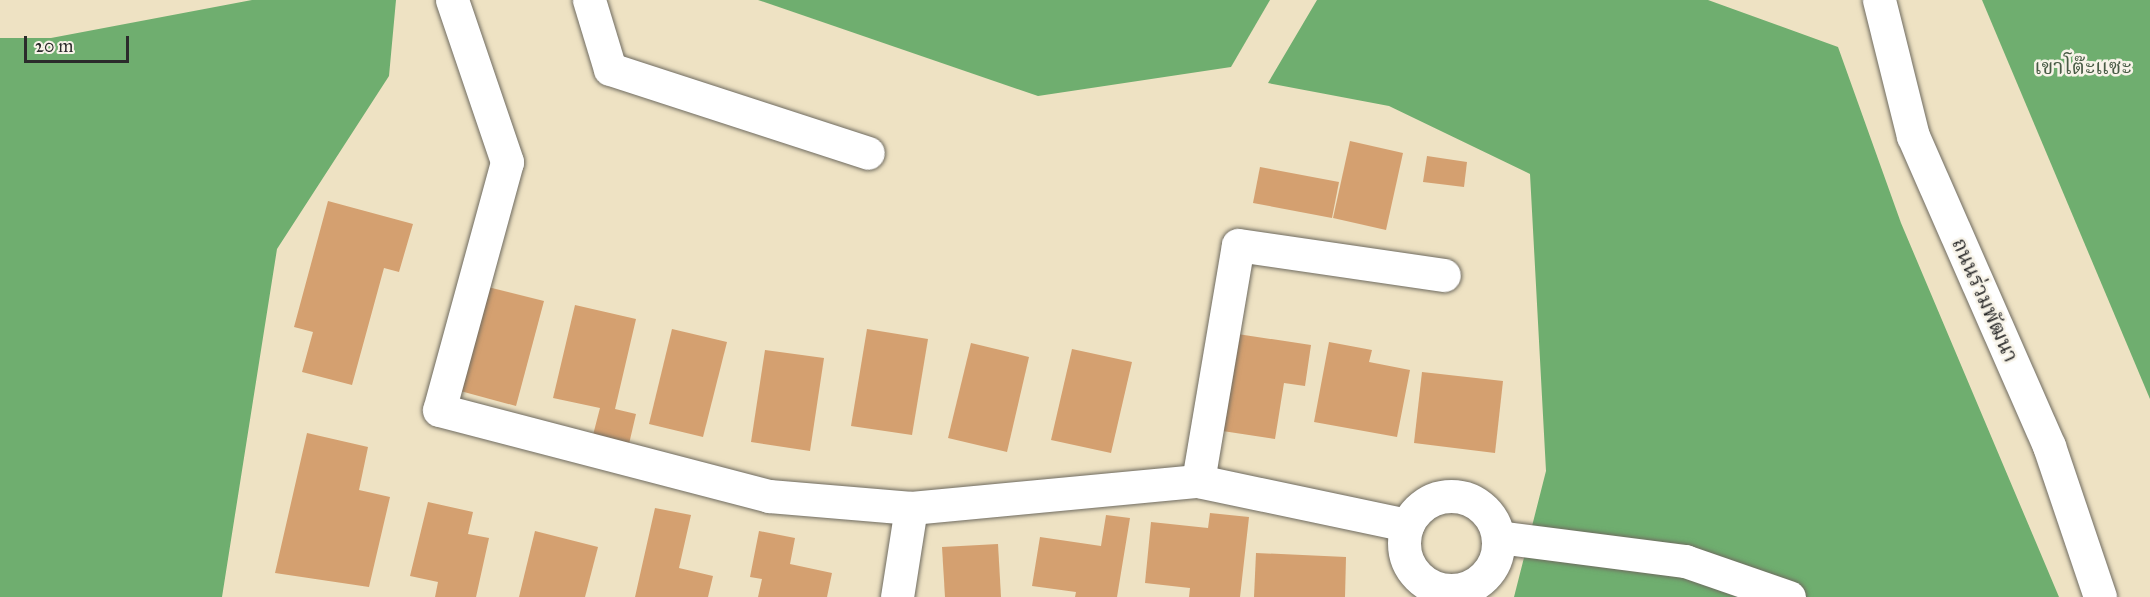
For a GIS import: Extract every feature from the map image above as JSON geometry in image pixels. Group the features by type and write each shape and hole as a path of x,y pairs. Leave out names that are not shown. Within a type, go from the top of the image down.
{"street":[{"path":"452,0 507,162 439,410 769,496 911,508 1198,481 1407,525"},
{"path":"589,0 610,69 868,153"},
{"name":"ถนนร่วมพัฒนา","path":"1879,0 1913,136 2049,446 2100,597"},
{"path":"1198,481 1238,245 1444,275"},
{"path":"1452,496 1485,510 1498,537 1498,554 1483,578 1452,594 1419,579 1408,565 1403,545 1407,525 1423,505 1452,496"},
{"path":"897,597 911,508"},
{"path":"1498,537 1685,561 1789,597"}],"green space":[{"path":"252,0 396,0 389,76 277,249 222,597 0,597 0,38 51,38"},
{"path":"758,0 1270,0 1231,67 1038,96"},
{"path":"1317,0 1708,0 1838,47 1901,223 2059,597 1514,597 1546,471 1530,174 1389,106 1268,83"},
{"name":"เขาโต๊ะแซะ","path":"1982,0 2150,0 2150,399"}],"building":[{"path":"1350,141 1403,153 1386,230 1333,218"},
{"path":"1427,156 1467,162 1464,187 1423,182"},
{"path":"1260,167 1339,182 1332,218 1253,203"},
{"path":"328,201 413,224 399,272 384,268 352,385 302,372 313,332 294,327"},
{"path":"480,285 544,301 516,406 453,389"},
{"path":"575,305 636,319 615,409 636,414 629,444 593,435 600,408 553,398"},
{"path":"672,329 727,342 703,437 649,424"},
{"path":"867,329 928,339 912,435 851,426"},
{"path":"1231,333 1311,345 1305,386 1284,383 1275,439 1216,430"},
{"path":"1329,342 1372,350 1369,362 1410,370 1397,437 1314,422"},
{"path":"971,343 1029,357 1007,452 948,438"},
{"path":"1072,349 1132,362 1111,453 1051,440"},
{"path":"765,350 824,358 810,451 751,442"},
{"path":"1422,372 1503,381 1495,453 1414,443"},
{"path":"307,433 368,447 359,490 390,497 369,587 275,573"},
{"path":"428,502 473,512 468,534 489,538 476,597 435,597 438,582 410,576"},
{"path":"655,508 691,515 679,568 713,576 708,597 635,597"},
{"path":"1210,513 1249,517 1240,597 1189,597 1190,588 1145,583 1151,522 1208,528"},
{"path":"1106,515 1130,518 1117,597 1075,597 1076,592 1032,586 1040,537 1101,546"},
{"path":"535,531 598,547 585,597 519,597"},
{"path":"759,531 795,538 790,564 832,573 827,597 758,597 762,579 750,577"},
{"path":"998,544 1001,597 945,597 942,547"},
{"path":"1256,553 1346,557 1345,597 1254,597"}]}
